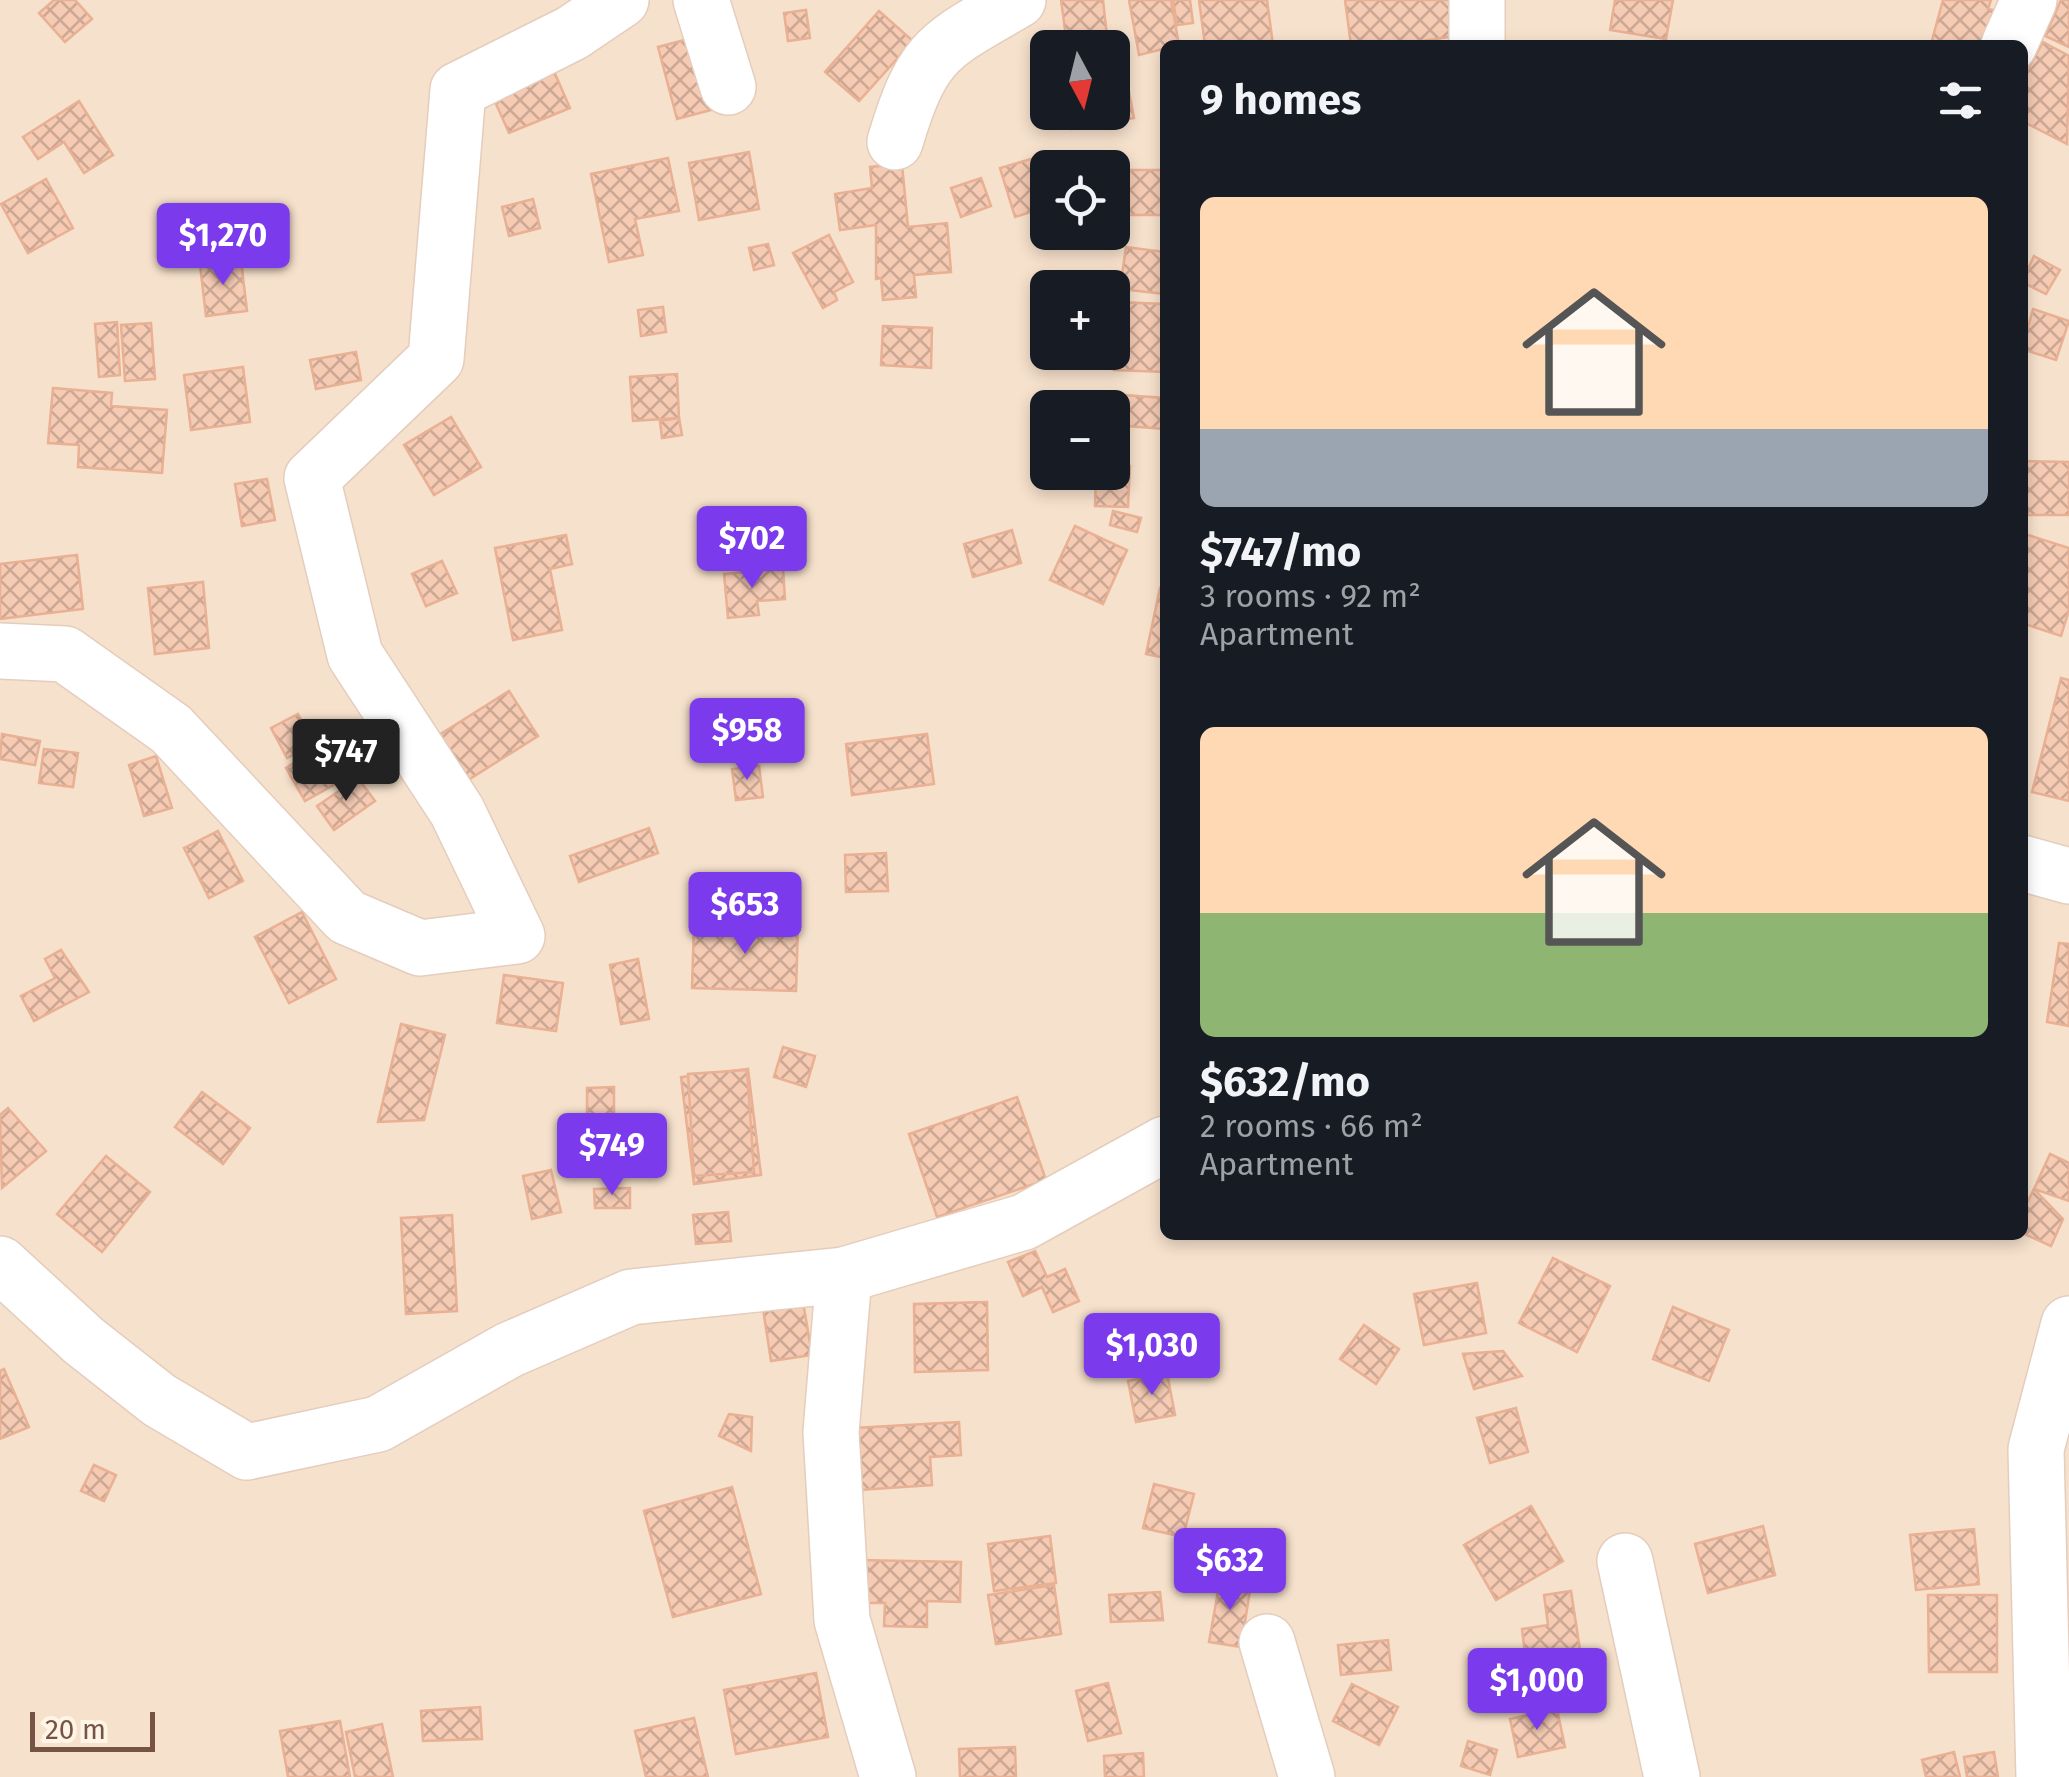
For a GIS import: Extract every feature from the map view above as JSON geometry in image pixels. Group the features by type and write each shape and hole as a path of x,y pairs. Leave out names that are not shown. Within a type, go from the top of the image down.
{"street":[{"path":"0,652 65,654 171,729 347,918 420,948 517,936 457,811 355,655 312,478 436,359 458,90 572,33 620,0"},
{"path":"701,0 728,86"},
{"path":"895,142 910,92 938,46 1018,0"},
{"path":"1476,0 1477,40"},
{"path":"2011,40 2029,0"},
{"path":"2028,864 2069,876"},
{"path":"0,1264 84,1341 158,1400 247,1452 378,1424 509,1350 631,1297 844,1275 1024,1222 1160,1147"},
{"path":"844,1275 831,1432 842,1620 888,1777"},
{"path":"2044,1777 2036,1449 2069,1324"},
{"path":"1625,1560 1672,1777"},
{"path":"1268,1642 1307,1777"}],"shaded area":[{"path":"0,0 2069,0 2069,1777 0,1777"}],"building":[{"path":"54,0 75,0 92,19 65,42 39,13"},
{"path":"1061,0 1103,0 1106,30 1065,30"},
{"path":"1129,0 1171,0 1178,40 1160,40 1160,50 1139,55"},
{"path":"1173,0 1190,0 1193,23 1177,25"},
{"path":"1199,0 1267,0 1272,40 1204,40"},
{"path":"1345,0 1457,0 1463,35 1430,40 1350,40"},
{"path":"1615,0 1673,0 1666,39 1610,30"},
{"path":"1943,0 1991,0 1988,9 1997,11 1989,40 1932,40"},
{"path":"2061,0 2069,0 2069,47 2045,36"},
{"path":"806,10 810,38 788,41 784,13"},
{"path":"879,11 913,41 859,101 825,72"},
{"path":"707,34 726,106 677,119 658,47"},
{"path":"2043,42 2069,56 2067,144 2028,124 2028,68"},
{"path":"553,69 570,108 509,133 492,95"},
{"path":"79,101 113,155 84,173 64,142 38,159 23,137"},
{"path":"749,152 759,209 699,220 689,163"},
{"path":"668,158 679,211 635,219 643,255 609,262 591,174"},
{"path":"1030,159 1030,212 1015,217 1000,168"},
{"path":"902,164 908,227 947,223 951,272 914,275 916,297 883,300 881,278 876,279 876,225 840,230 835,194 872,188 870,167"},
{"path":"1130,170 1160,170 1160,215 1130,215"},
{"path":"981,178 991,206 961,217 951,188"},
{"path":"46,179 73,228 28,253 1,204"},
{"path":"533,199 540,228 509,236 502,207"},
{"path":"829,235 853,282 834,292 837,300 823,308 793,253"},
{"path":"768,244 774,265 754,270 749,248"},
{"path":"1126,250 1160,251 1160,293 1130,290 1130,270 1123,270"},
{"path":"2034,256 2060,270 2046,294 2028,285 2028,269"},
{"path":"241,260 247,311 206,316 200,265"},
{"path":"1130,303 1160,304 1160,372 1114,370 1130,370"},
{"path":"663,307 666,332 641,336 638,310"},
{"path":"2033,309 2069,321 2056,360 2028,351"},
{"path":"117,322 120,375 99,377 95,324"},
{"path":"151,323 155,379 125,381 121,325"},
{"path":"883,326 932,328 931,368 881,365"},
{"path":"356,352 361,380 316,389 310,360"},
{"path":"243,367 250,422 191,430 184,375"},
{"path":"677,374 679,418 633,421 630,377"},
{"path":"53,388 112,393 111,406 167,410 162,473 78,467 79,445 48,443"},
{"path":"1130,395 1160,398 1160,429 1130,426"},
{"path":"451,417 481,467 434,495 404,445"},
{"path":"679,418 682,435 662,438 660,421"},
{"path":"2028,461 2069,462 2069,515 2028,515"},
{"path":"267,479 275,520 242,526 235,484"},
{"path":"1095,490 1129,490 1128,507 1095,506"},
{"path":"1113,511 1141,518 1137,532 1110,525"},
{"path":"1075,526 1127,550 1103,604 1050,580"},
{"path":"1012,530 1021,563 973,577 964,544"},
{"path":"566,535 572,564 550,569 562,630 513,640 495,548"},
{"path":"2028,535 2069,548 2069,610 2061,636 2028,625"},
{"path":"77,555 83,609 0,619 0,564"},
{"path":"442,561 457,593 426,606 412,574"},
{"path":"783,568 785,599 757,601 759,615 728,618 724,574"},
{"path":"203,582 209,648 155,654 148,588"},
{"path":"1160,588 1160,657 1146,654"},
{"path":"2061,678 2069,680 2069,801 2032,792"},
{"path":"509,691 538,736 465,782 436,737"},
{"path":"298,714 314,744 287,758 271,728"},
{"path":"2,734 40,741 35,765 0,759"},
{"path":"927,734 934,784 852,795 846,744"},
{"path":"332,738 346,763 333,770 339,782 305,801 286,768"},
{"path":"44,749 78,753 73,787 39,783"},
{"path":"156,756 172,808 144,816 129,765"},
{"path":"759,766 763,797 736,800 732,769"},
{"path":"358,778 375,801 334,830 317,806"},
{"path":"649,828 658,853 579,882 570,856"},
{"path":"218,831 243,881 209,898 184,848"},
{"path":"886,853 888,891 846,892 845,855"},
{"path":"302,912 336,979 289,1003 255,937"},
{"path":"694,923 798,926 796,991 692,988"},
{"path":"2059,943 2069,944 2069,1026 2047,1022"},
{"path":"61,950 89,992 34,1021 21,996 55,978 45,959"},
{"path":"638,959 649,1019 621,1024 610,965"},
{"path":"504,975 563,983 556,1031 497,1023"},
{"path":"401,1024 445,1035 424,1120 378,1122"},
{"path":"783,1047 815,1056 806,1087 774,1077"},
{"path":"748,1069 761,1175 694,1184 681,1077"},
{"path":"747,1070 754,1172 694,1176 688,1074"},
{"path":"614,1087 614,1144 587,1144 587,1088"},
{"path":"202,1092 250,1128 223,1164 175,1127"},
{"path":"1017,1097 1046,1180 937,1217 909,1134"},
{"path":"8,1108 46,1151 2,1188 0,1115"},
{"path":"2050,1154 2069,1163 2069,1201 2034,1189"},
{"path":"106,1156 150,1192 102,1252 57,1214"},
{"path":"551,1170 561,1212 532,1219 523,1176"},
{"path":"630,1188 630,1208 595,1208 594,1189"},
{"path":"2034,1189 2063,1219 2051,1246 2028,1236 2028,1201"},
{"path":"728,1212 731,1241 696,1244 693,1215"},
{"path":"452,1215 457,1311 406,1314 401,1218"},
{"path":"1035,1251 1047,1277 1065,1269 1079,1301 1053,1312 1042,1287 1023,1296 1008,1262"},
{"path":"1553,1258 1610,1286 1577,1352 1519,1323"},
{"path":"1477,1283 1486,1333 1424,1345 1414,1294"},
{"path":"803,1302 812,1355 771,1361 763,1309"},
{"path":"987,1302 988,1370 915,1372 914,1304"},
{"path":"1673,1307 1729,1330 1709,1381 1653,1359"},
{"path":"1364,1325 1399,1349 1376,1384 1340,1359"},
{"path":"1503,1351 1522,1376 1474,1389 1463,1354"},
{"path":"4,1369 29,1427 0,1439 0,1371"},
{"path":"1167,1373 1175,1415 1136,1422 1128,1381"},
{"path":"1516,1408 1528,1452 1490,1463 1477,1418"},
{"path":"729,1414 752,1417 751,1451 719,1436"},
{"path":"959,1422 961,1455 930,1457 932,1485 860,1490 855,1428"},
{"path":"94,1465 116,1475 104,1501 81,1491"},
{"path":"1154,1484 1194,1494 1183,1537 1143,1528"},
{"path":"732,1487 761,1594 673,1617 644,1511"},
{"path":"1531,1506 1563,1561 1496,1600 1464,1545"},
{"path":"1763,1526 1775,1575 1708,1593 1695,1544"},
{"path":"1974,1529 1979,1584 1916,1590 1910,1535"},
{"path":"1050,1536 1056,1583 994,1591 988,1544"},
{"path":"857,1560 961,1562 960,1602 927,1601 927,1627 884,1626 885,1603 855,1603"},
{"path":"1220,1580 1251,1584 1241,1647 1209,1642"},
{"path":"1054,1585 1061,1634 996,1644 988,1595"},
{"path":"1571,1591 1582,1663 1527,1670 1522,1629 1548,1625 1544,1595"},
{"path":"1160,1592 1163,1620 1111,1622 1109,1595"},
{"path":"1928,1595 1997,1595 1997,1672 1929,1672"},
{"path":"1388,1640 1391,1670 1341,1675 1338,1645"},
{"path":"816,1673 828,1737 736,1754 724,1690"},
{"path":"1108,1683 1121,1733 1088,1741 1076,1691"},
{"path":"1352,1684 1398,1707 1379,1745 1333,1721"},
{"path":"480,1707 482,1739 423,1741 421,1711"},
{"path":"1557,1709 1565,1747 1518,1757 1510,1719"},
{"path":"694,1718 708,1777 646,1777 635,1731"},
{"path":"340,1721 350,1777 288,1777 280,1731"},
{"path":"382,1724 393,1777 355,1777 346,1732"},
{"path":"1468,1741 1497,1750 1490,1775 1461,1766"},
{"path":"1015,1747 1016,1777 960,1777 959,1749"},
{"path":"1954,1752 1960,1777 1926,1777 1922,1760"},
{"path":"1994,1752 1998,1777 1967,1777 1964,1757"},
{"path":"1143,1753 1144,1777 1105,1777 1104,1756"}]}
